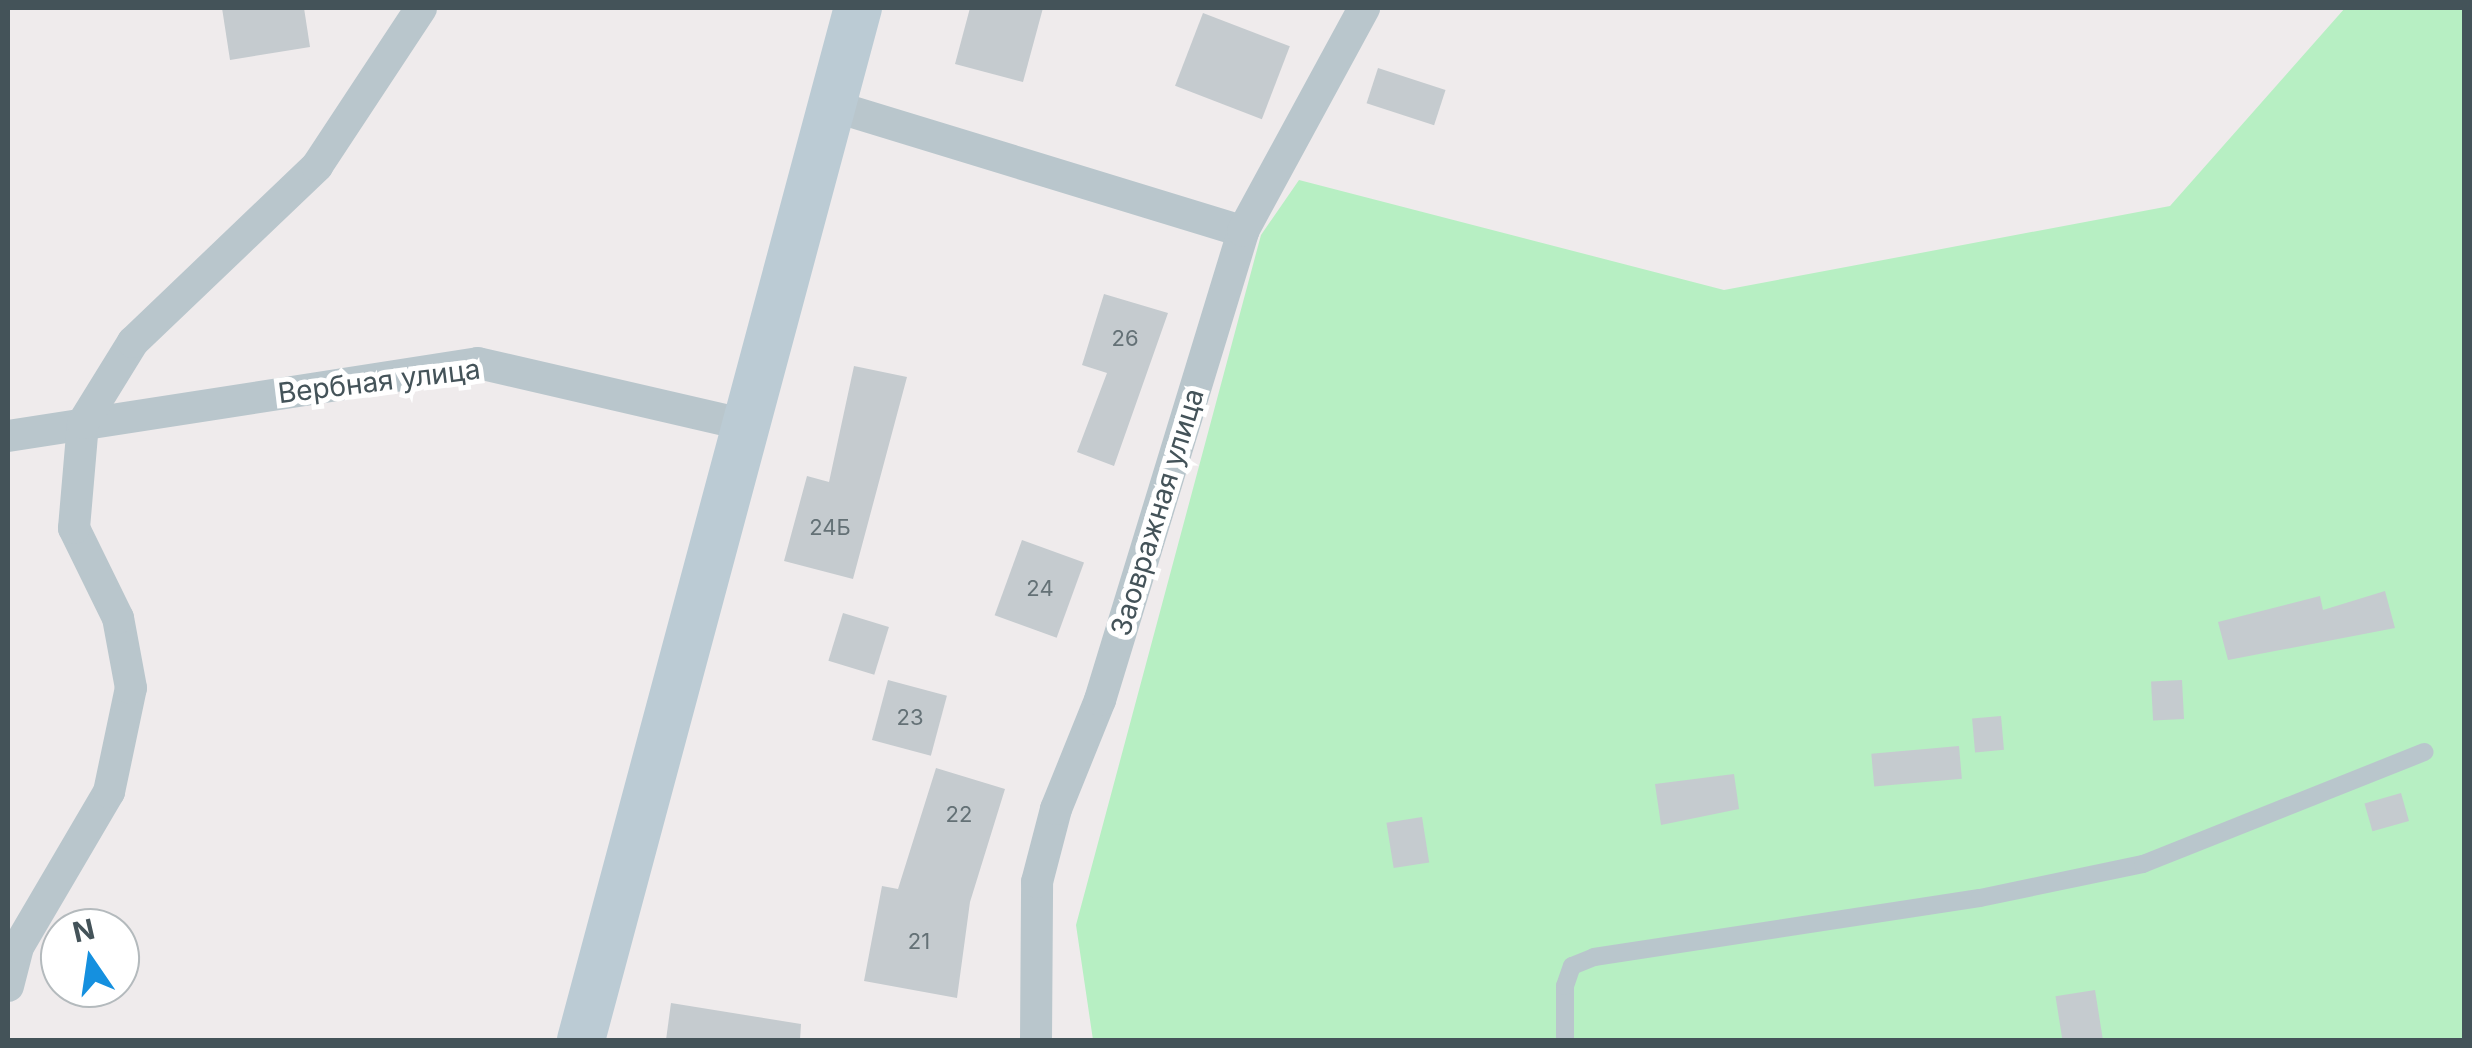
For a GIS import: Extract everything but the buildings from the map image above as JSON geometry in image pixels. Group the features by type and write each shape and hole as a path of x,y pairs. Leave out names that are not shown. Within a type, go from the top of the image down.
{"street":[{"path":"8,986 18,947 110,792 131,688 118,618 74,528 83,423 133,342 317,166 421,8"},
{"path":"581,1040 858,8"},
{"name":"Заовражная улица","path":"1036,1040 1037,882 1056,809 1100,700 1243,231 1364,8"},
{"path":"833,106 1243,231"},
{"name":"Вербная улица","path":"8,436 478,363 747,425"}],"lane":[{"path":"1565,1040 1565,986 1572,966 1594,958 1980,898 2143,864 2425,752"}],"green space":[{"path":"2345,8 2464,8 2464,1040 1093,1040 1076,925 1261,235 1299,180 1724,290 2170,206"}]}
